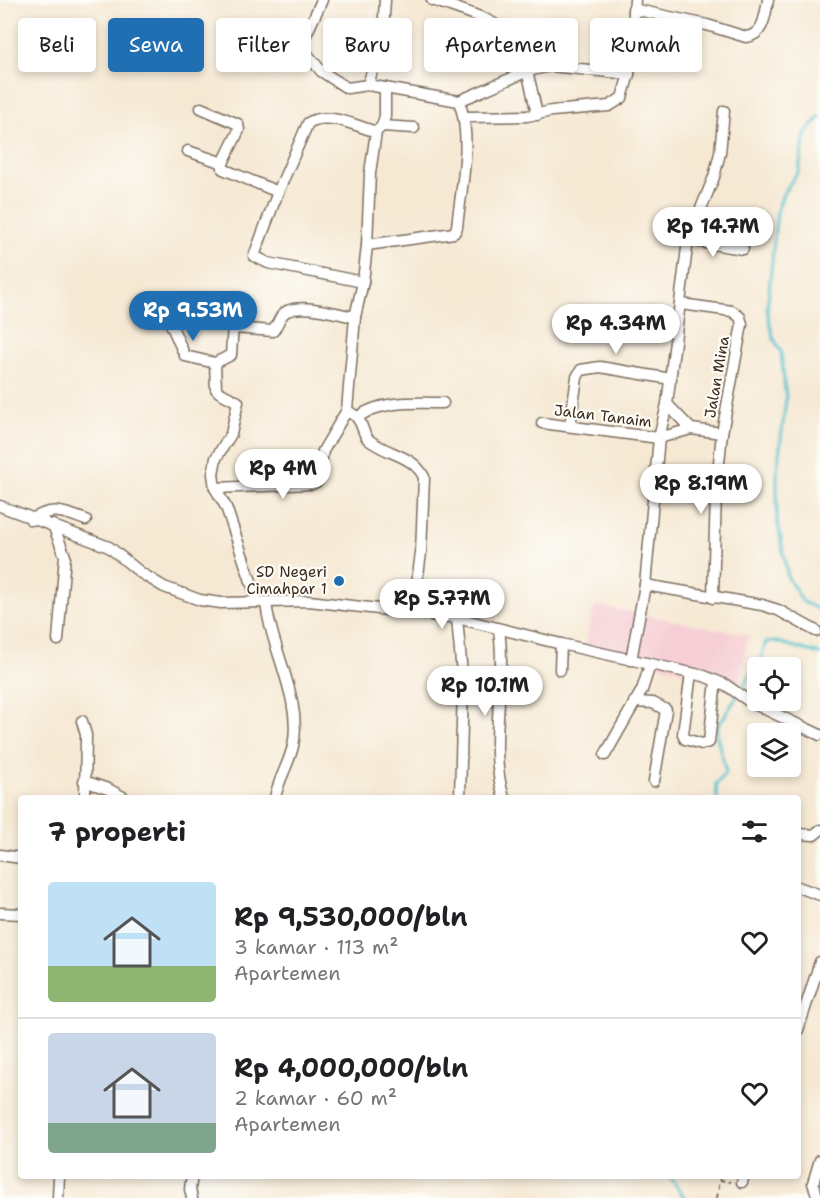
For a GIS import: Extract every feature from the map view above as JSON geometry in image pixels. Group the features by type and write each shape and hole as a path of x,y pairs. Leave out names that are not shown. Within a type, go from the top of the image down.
{"street":[{"path":"322,0 305,36 304,50 321,71 347,88 368,85 459,101 526,72"},
{"path":"368,85 383,33 385,0"},
{"path":"432,0 486,18"},
{"path":"634,4 746,38 752,37 762,29 768,0"},
{"path":"465,117 537,115 609,106 622,98 629,74 578,69"},
{"path":"528,72 537,115"},
{"path":"215,488 318,482 323,452 347,410 355,317 363,282 367,245 370,173 385,88"},
{"path":"367,245 454,233 457,227 465,147 465,117 459,101"},
{"path":"201,108 238,124 239,130 223,163 226,171 278,192"},
{"path":"632,660 645,585 659,438 671,379 688,240 714,177 720,153 724,111"},
{"path":"363,282 268,263 254,255 308,123 316,118 379,129 414,128"},
{"path":"188,151 223,163"},
{"path":"688,240 743,249"},
{"name":"Jalan Mina","path":"681,304 732,311 740,316 742,324 740,345 722,433"},
{"path":"170,322 185,356 215,363 231,355 234,309"},
{"path":"234,328 273,331 281,316 287,311 297,310 355,317"},
{"path":"215,363 216,389 222,395 238,402 231,434 216,458 213,474 215,488 225,507 262,602 288,688 294,732 293,746 276,795"},
{"path":"570,426 577,377 581,370 600,367 671,379"},
{"path":"358,417 369,409 408,403 442,403"},
{"path":"667,405 691,429"},
{"path":"347,410 358,417 367,439 392,454 408,459 419,467 424,477 421,553 413,612"},
{"name":"Jalan Tanaim","path":"542,423 659,438"},
{"path":"659,438 691,429 722,433 716,492 713,598"},
{"path":"0,506 31,520 53,525 109,547 141,573 164,587 200,600 221,603 309,601 457,618 561,645 691,673 721,683 750,702 820,735"},
{"path":"31,520 45,511 54,511 86,520"},
{"path":"53,525 65,556 58,640"},
{"path":"645,585 713,598 762,604 816,631"},
{"path":"457,618 463,685 460,795"},
{"path":"499,630 503,657 497,774 503,795"},
{"path":"560,670 561,645"},
{"path":"605,755 642,690 650,665"},
{"path":"691,673 683,734 685,739 702,744 709,742 721,683"},
{"path":"634,702 652,704 666,710 654,781"},
{"path":"82,721 86,735 85,795"},
{"path":"84,782 119,795"},
{"path":"801,834 814,835 820,830"},
{"path":"0,855 18,858"},
{"path":"801,888 820,895"},
{"path":"0,913 18,914"},
{"path":"801,1020 820,963"},
{"path":"818,1198 813,1183 820,1160"},
{"path":"58,1198 59,1179"},
{"path":"192,1179 192,1198"}],"path":[{"path":"717,1198 720,1180 743,1179"}],"shaded area":[{"path":"594,605 748,635 737,696 691,673 585,646"}],"waterway":[{"path":"820,117 805,134 799,170 783,194 777,211 767,310 773,337 781,352 786,399 777,471 777,519 788,578 803,602 820,610"},
{"path":"717,795 716,784 726,772 717,737 717,728 761,658 766,642 774,641 820,654"},
{"path":"185,1179 186,1184"},
{"path":"671,1179 685,1198"}],"place":[{"name":"SD Negeri Cimahpar 1","path":"339,581"}]}
